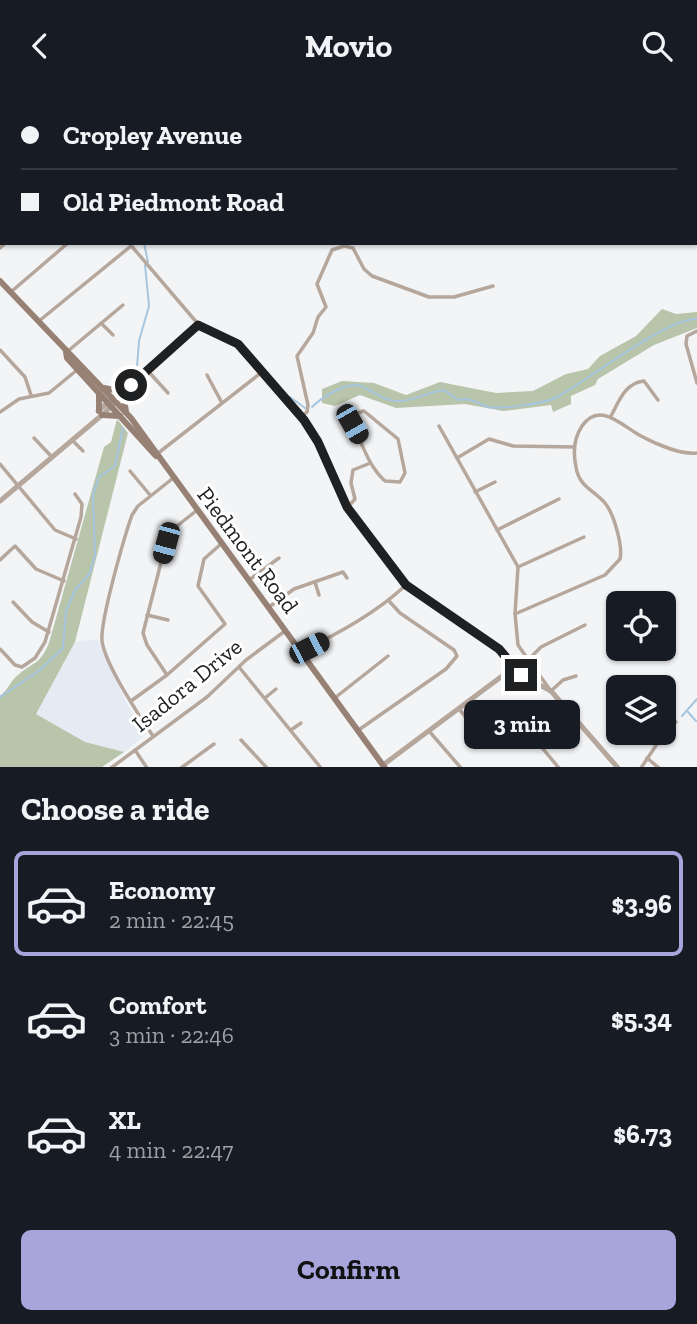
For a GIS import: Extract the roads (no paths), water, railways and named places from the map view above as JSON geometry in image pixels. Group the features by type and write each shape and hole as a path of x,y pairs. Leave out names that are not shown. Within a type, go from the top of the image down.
{"main road":[{"name":"Piedmont Road","path":"0,281 124,415 336,697 383,767"},
{"name":"Piedmont Road","path":"66,352 67,358 77,370 100,389"},
{"path":"128,388 124,399 124,415 100,413 100,389 128,388"}],"street":[{"path":"10,292 66,245"},
{"path":"38,322 129,245"},
{"path":"131,245 198,325 238,344 301,417 318,442 347,507 406,585 499,649 513,668 551,691"},
{"path":"301,417 307,412 308,405 297,356 326,307 317,284 332,250 350,247 372,276 429,297 454,297 493,286"},
{"path":"66,352 123,306"},
{"path":"101,323 113,335"},
{"path":"0,501 198,325"},
{"path":"697,331 687,336 686,344 697,383"},
{"path":"0,350 25,377 30,395"},
{"path":"0,412 10,403 30,395 48,393 77,370"},
{"path":"147,370 168,393"},
{"path":"156,456 262,372"},
{"path":"207,375 222,403"},
{"path":"611,416 625,390 639,381 643,381 658,400"},
{"path":"364,411 398,439 405,473 400,482 391,484 368,464 367,450 352,424 354,414 364,411"},
{"path":"515,614 605,575 620,559 620,544 608,510 586,489 578,476 575,447 581,428 589,419 599,414 611,416 641,436 683,452 697,453"},
{"path":"439,426 518,566 515,614 518,645 551,691 617,767"},
{"path":"34,438 51,456"},
{"path":"70,439 83,451"},
{"path":"456,458 489,439 513,446 575,447"},
{"path":"0,464 55,530 76,539"},
{"path":"347,507 355,499 351,483 353,470 368,464"},
{"path":"130,471 150,495"},
{"path":"153,736 105,651 103,629 132,515 150,495 173,479"},
{"path":"475,492 495,482"},
{"path":"0,649 15,665 24,666 40,652 65,582 83,508 75,494"},
{"path":"498,530 559,499"},
{"path":"167,675 146,645 143,633 170,534 197,510"},
{"path":"518,566 584,537"},
{"path":"131,701 167,675 225,624 198,586 204,559 221,544"},
{"path":"0,560 15,546 36,569 65,582"},
{"path":"249,580 279,558"},
{"path":"269,607 294,589 343,572 347,578"},
{"path":"315,582 320,595"},
{"path":"302,651 344,630 389,601 406,585"},
{"path":"360,730 446,669 457,656 454,650 400,613 389,601"},
{"path":"13,602 32,622 49,632"},
{"path":"147,615 168,620"},
{"path":"528,660 541,647 586,625"},
{"name":"Isadora Drive","path":"111,767 207,697 239,667 286,630"},
{"path":"336,697 388,656"},
{"path":"239,667 320,767"},
{"path":"383,767 513,668"},
{"path":"530,680 534,668"},
{"path":"551,691 563,680 576,676"},
{"path":"265,698 276,689"},
{"path":"459,709 488,742 500,747 514,747 533,737 558,766"},
{"path":"475,728 486,720"},
{"path":"291,730 301,723"},
{"path":"429,731 460,767"},
{"path":"241,740 263,767"},
{"path":"182,767 214,744"},
{"path":"642,767 656,745"},
{"path":"135,750 146,767"},
{"path":"647,758 658,767"}],"waterway":[{"path":"144,245 148,262"},
{"path":"137,367 139,341 149,306 145,265"},
{"path":"312,407 335,391 355,385 396,401 444,390 458,400 470,400 494,408 543,402 571,389 647,339 683,322 697,319"},
{"path":"290,397 305,408"},
{"path":"0,697 40,670 63,648 66,611 75,590 90,573 95,555 93,495 99,477 115,466 123,428"},
{"path":"682,716 697,699"},
{"path":"688,712 696,721"}]}
